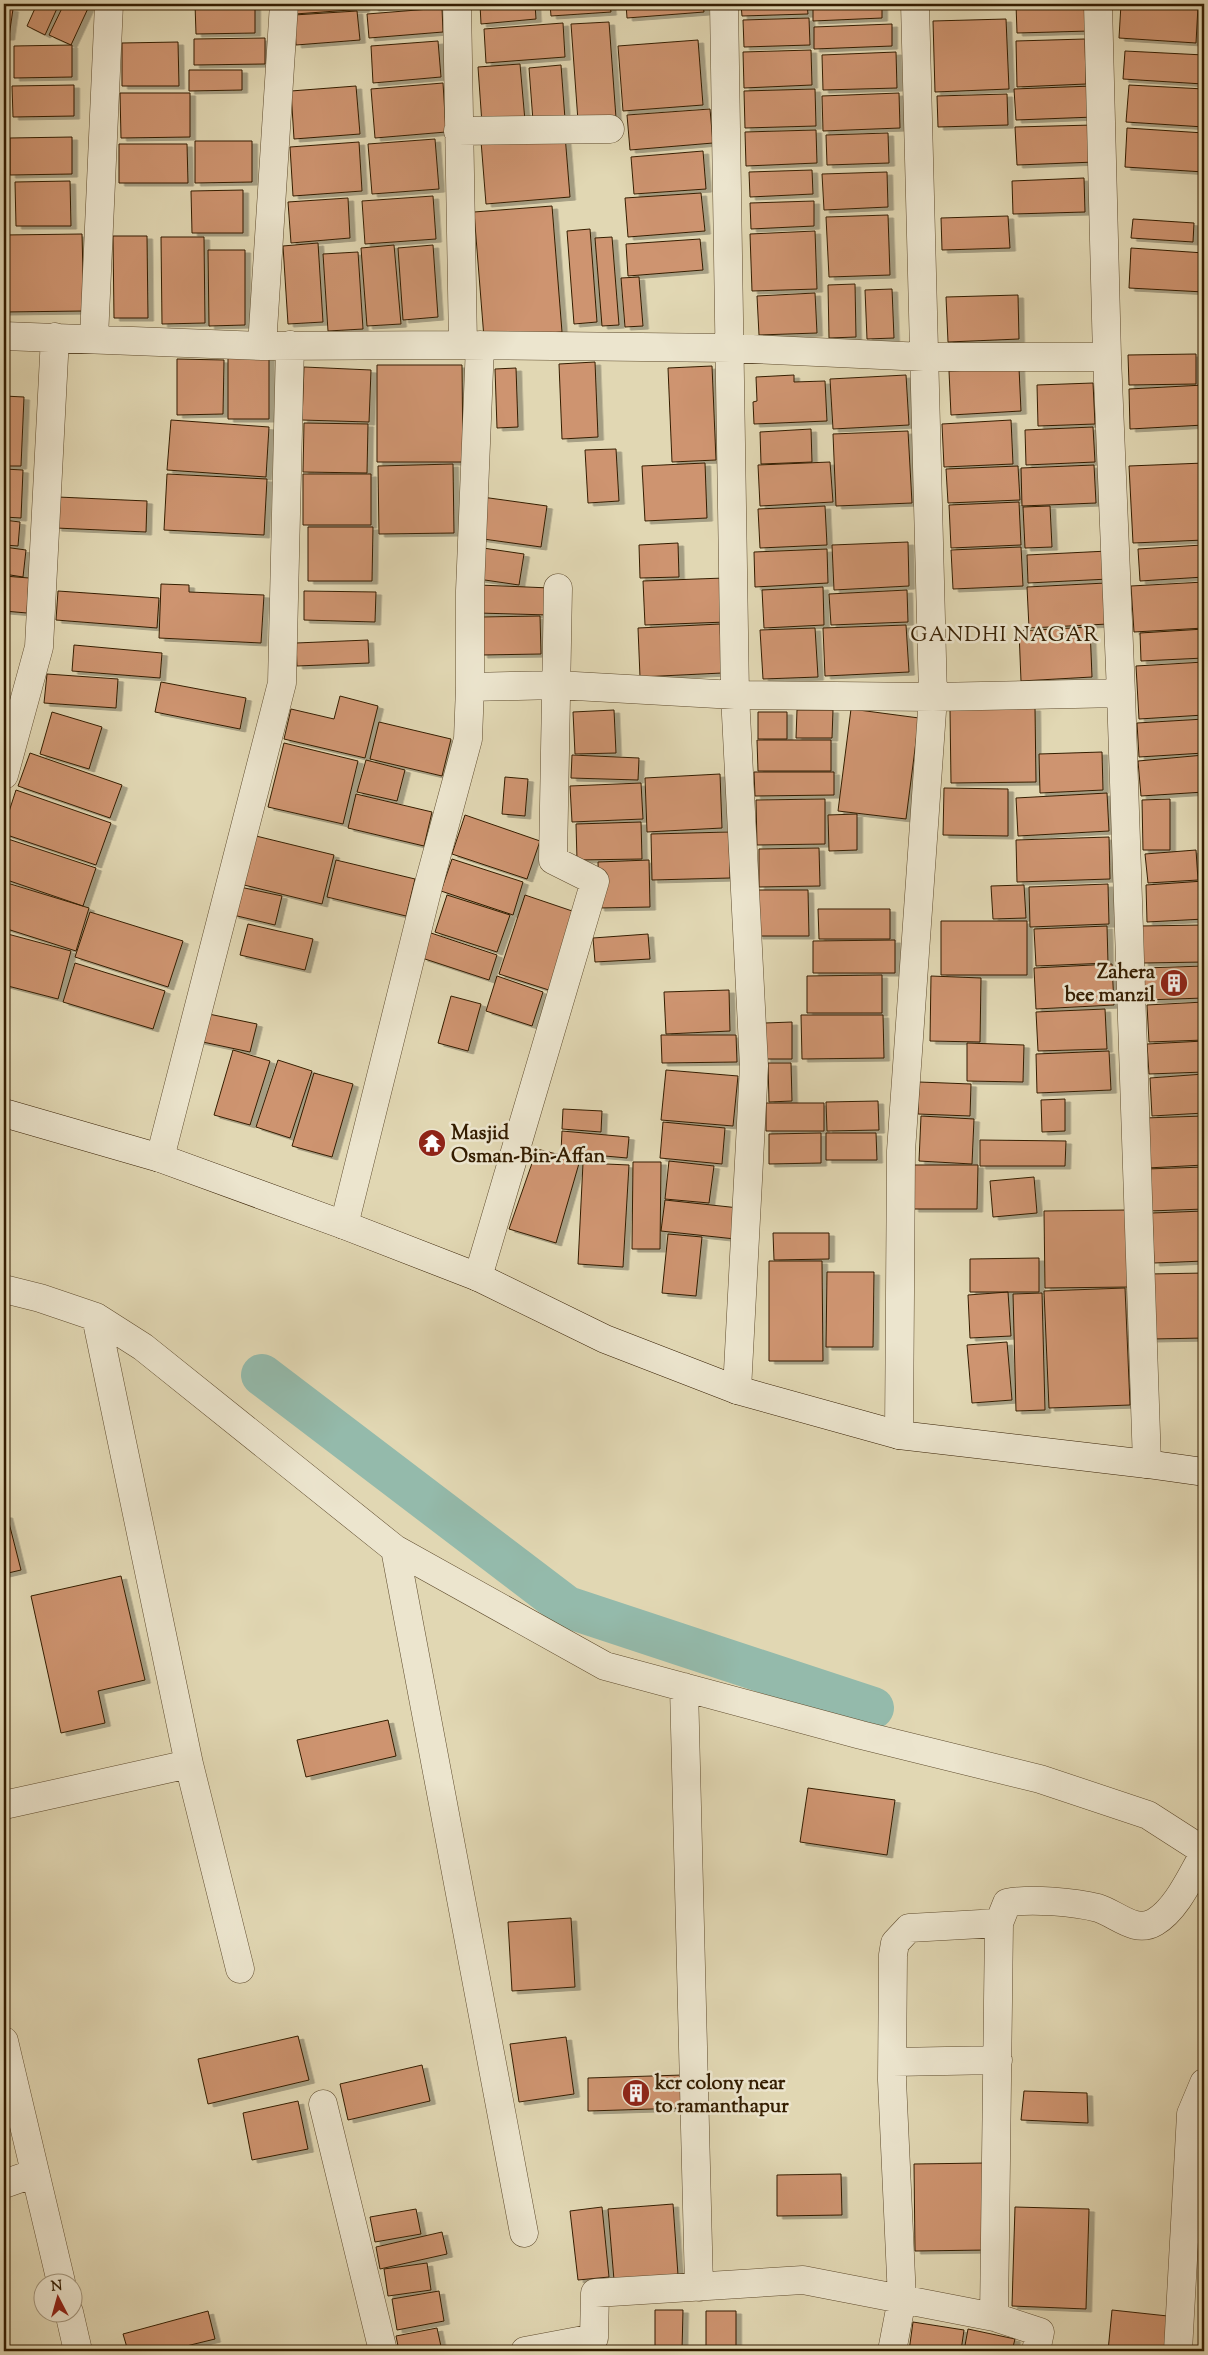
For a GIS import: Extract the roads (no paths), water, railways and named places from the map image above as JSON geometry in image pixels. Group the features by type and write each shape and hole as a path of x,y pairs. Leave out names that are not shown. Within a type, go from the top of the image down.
{"street":[{"path":"94,338 109,4"},
{"path":"262,346 284,4"},
{"path":"344,1225 428,887 468,739 472,345 458,131 457,4"},
{"path":"724,4 735,695 754,1066 737,1390"},
{"path":"899,1436 901,1151 933,697 915,4"},
{"path":"1098,4 1107,357 1122,693 1147,1464"},
{"path":"458,131 610,129"},
{"path":"4,336 55,336 262,346 472,345 730,348 924,357 1107,357"},
{"path":"4,775 39,647 55,336"},
{"path":"160,1158 282,683 290,345"},
{"path":"478,1277 594,881 552,860 558,588"},
{"path":"470,687 557,686 735,695 933,697 1122,693"},
{"path":"4,1113 160,1158 344,1225 478,1277 605,1339 737,1390 899,1436 1204,1472"},
{"path":"4,1289 40,1298 96,1317 143,1346 394,1549 605,1666 861,1735 1040,1779 1148,1815 1204,1850"},
{"path":"96,1317 189,1764 240,1969"},
{"path":"394,1549 524,2233"},
{"path":"684,1687 699,2286"},
{"path":"4,1806 189,1764"},
{"path":"994,2317 999,1923 1007,1903 1030,1900 1098,1908 1133,1926 1146,1926 1156,1922 1170,1909 1204,1854"},
{"path":"892,2351 902,2299 892,2062 893,1955 895,1943 909,1928 999,1923"},
{"path":"4,2041 59,2272"},
{"path":"892,2062 998,2060"},
{"path":"1178,2351 1191,2114 1204,2083"},
{"path":"323,2104 383,2351"},
{"path":"4,2184 35,2173"},
{"path":"525,2351 594,2338 595,2293 802,2280 994,2317 1040,2332 1036,2351"},
{"path":"71,2322 78,2351"}],"waterway":[{"path":"262,1375 567,1607 873,1708"}],"place":[{"name":"Zahera bee manzil","path":"1174,983"},
{"name":"Masjid Osman-Bin-Affan","path":"432,1143"},
{"name":"kcr colony near to ramanthapur","path":"636,2093"}],"district":[{"name":"GANDHI NAGAR","path":"1005,634"}]}
